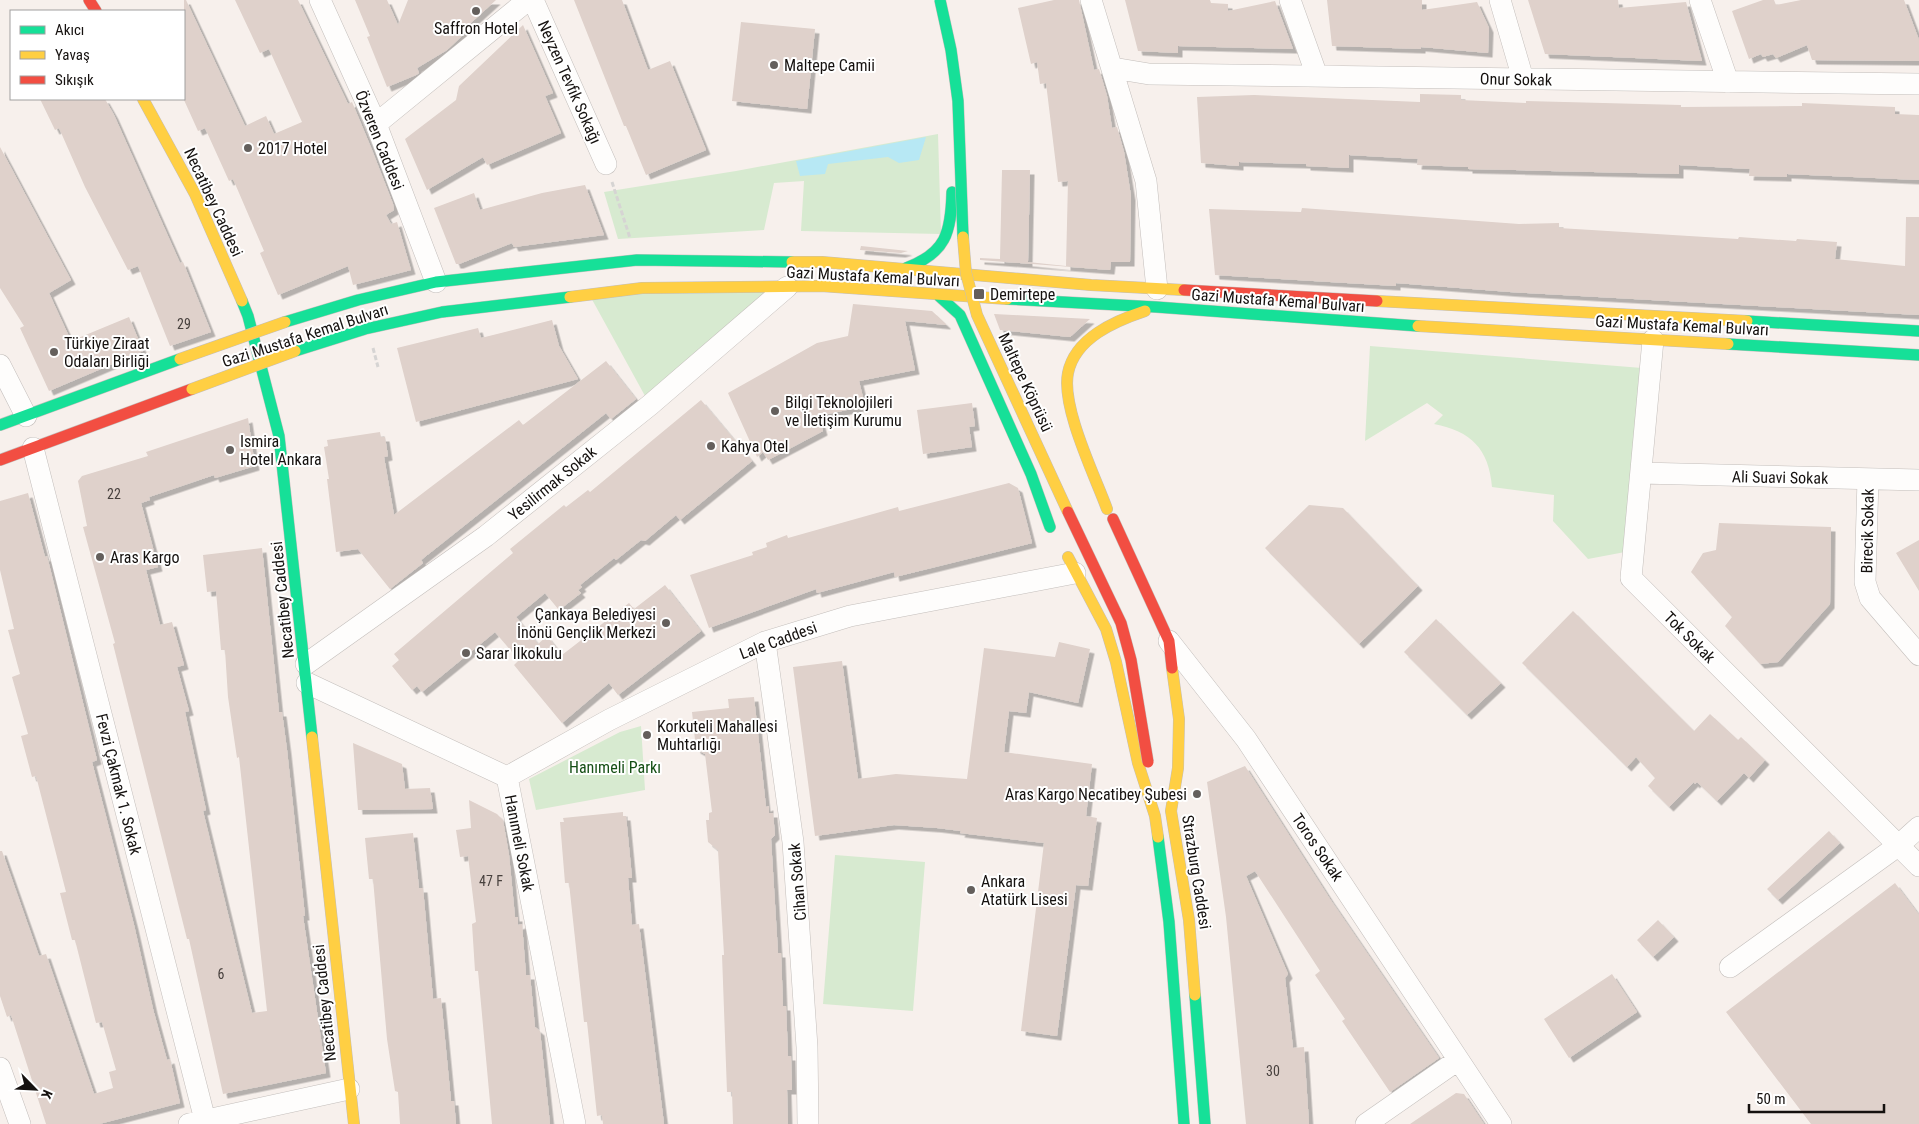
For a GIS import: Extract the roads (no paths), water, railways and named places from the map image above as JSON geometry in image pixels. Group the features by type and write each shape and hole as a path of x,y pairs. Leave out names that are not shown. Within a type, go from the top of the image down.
{"main road":[{"path":"906,268 927,260 940,248 949,227 952,200 952,126 941,34 930,0"},
{"name":"Maltepe Köprüsü","path":"940,0 954,65 960,134 964,256 974,307 993,352 1121,623 1132,660 1148,762 1154,816"},
{"name":"Necatibey Caddesi","path":"144,100 195,194 248,316 279,436 354,1124"},
{"name":"Gazi Mustafa Kemal Bulvarı","path":"0,425 285,322 358,300 436,282 637,260 814,262 906,268 1379,324 1919,355"},
{"name":"Maltepe Köprüsü","path":"984,264 996,312"},
{"name":"Gazi Mustafa Kemal Bulvarı","path":"0,460 295,351 365,329 442,312 642,288 821,286 939,296 1156,298 1919,331"},
{"path":"939,296 960,315 1031,474 1050,531 1056,508 1072,497"},
{"path":"1112,540 1114,529 1110,514 1074,416 1068,374 1076,354 1090,338 1156,298"},
{"path":"1092,497 1110,514"},
{"name":"Strazburg Caddesi","path":"1110,514 1169,641 1179,718 1178,768 1171,811 1189,920 1205,1124"},
{"path":"1068,560 1089,559 1102,552"},
{"name":"Strazburg Caddesi","path":"1068,560 1106,629 1138,763 1154,816 1169,922 1184,1124"},
{"path":"1165,769 1171,811"}],"street":[{"name":"Özveren Caddesi","path":"320,0 376,124 436,282"},
{"path":"376,124 528,0"},
{"name":"Neyzen Tevfik Sokağı","path":"533,0 606,164"},
{"path":"1091,0 1146,182 1156,298"},
{"path":"1290,0 1317,76"},
{"path":"1500,0 1523,79"},
{"path":"1700,0 1728,82"},
{"name":"Onur Sokak","path":"1113,68 1148,74 1919,84"},
{"name":"Yesilirmak Sokak","path":"306,674 486,536 650,405 787,287"},
{"name":"Tok Sokak","path":"1654,340 1631,578 1919,866"},
{"path":"0,365 26,416"},
{"name":"Fevzi Çakmak 1. Sokak","path":"33,448 197,1122"},
{"name":"Ali Suavi Sokak","path":"1641,473 1919,480"},
{"name":"Birecik Sokak","path":"1868,479 1865,582 1870,598 1919,654"},
{"name":"Lale Caddesi","path":"507,777 609,720 765,642 850,616 1068,560"},
{"name":"Toros Sokak","path":"1169,641 1246,740 1501,1124"},
{"name":"Cihan Sokak","path":"765,642 793,842 802,938 808,1124"},
{"name":"Hanımeli Sokak","path":"306,674 507,777 576,1124"},
{"path":"1730,967 1898,845 1919,826"},
{"path":"1366,1124 1458,1060"},
{"path":"0,1068 20,1124"},
{"path":"197,1122 350,1089"}],"water":[{"path":"926,137 919,160 899,163 888,157 828,164 825,174 800,176 796,161"}],"place":[{"name":"Saffron Hotel","path":"476,11"},
{"name":"Maltepe Camii","path":"774,65"},
{"name":"2017 Hotel","path":"248,148"},
{"name":"Demirtepe","path":"979,294"},
{"name":"Türkiye Ziraat Odaları Birliği","path":"54,352"},
{"name":"Bilgi Teknolojileri ve İletişim Kurumu","path":"775,411"},
{"name":"Kahya Otel","path":"711,446"},
{"name":"Ismira Hotel Ankara","path":"230,450"},
{"name":"Aras Kargo","path":"100,557"},
{"name":"Çankaya Belediyesi İnönü Gençlik Merkezi","path":"666,623"},
{"name":"Sarar İlkokulu","path":"466,653"},
{"name":"Korkuteli Mahallesi Muhtarlığı","path":"647,735"},
{"name":"Aras Kargo Necatibey Şubesi","path":"1197,794"},
{"name":"Ankara Atatürk Lisesi","path":"971,890"}],"park label":[{"name":"Hanımeli Parkı","path":"615,767"}]}
